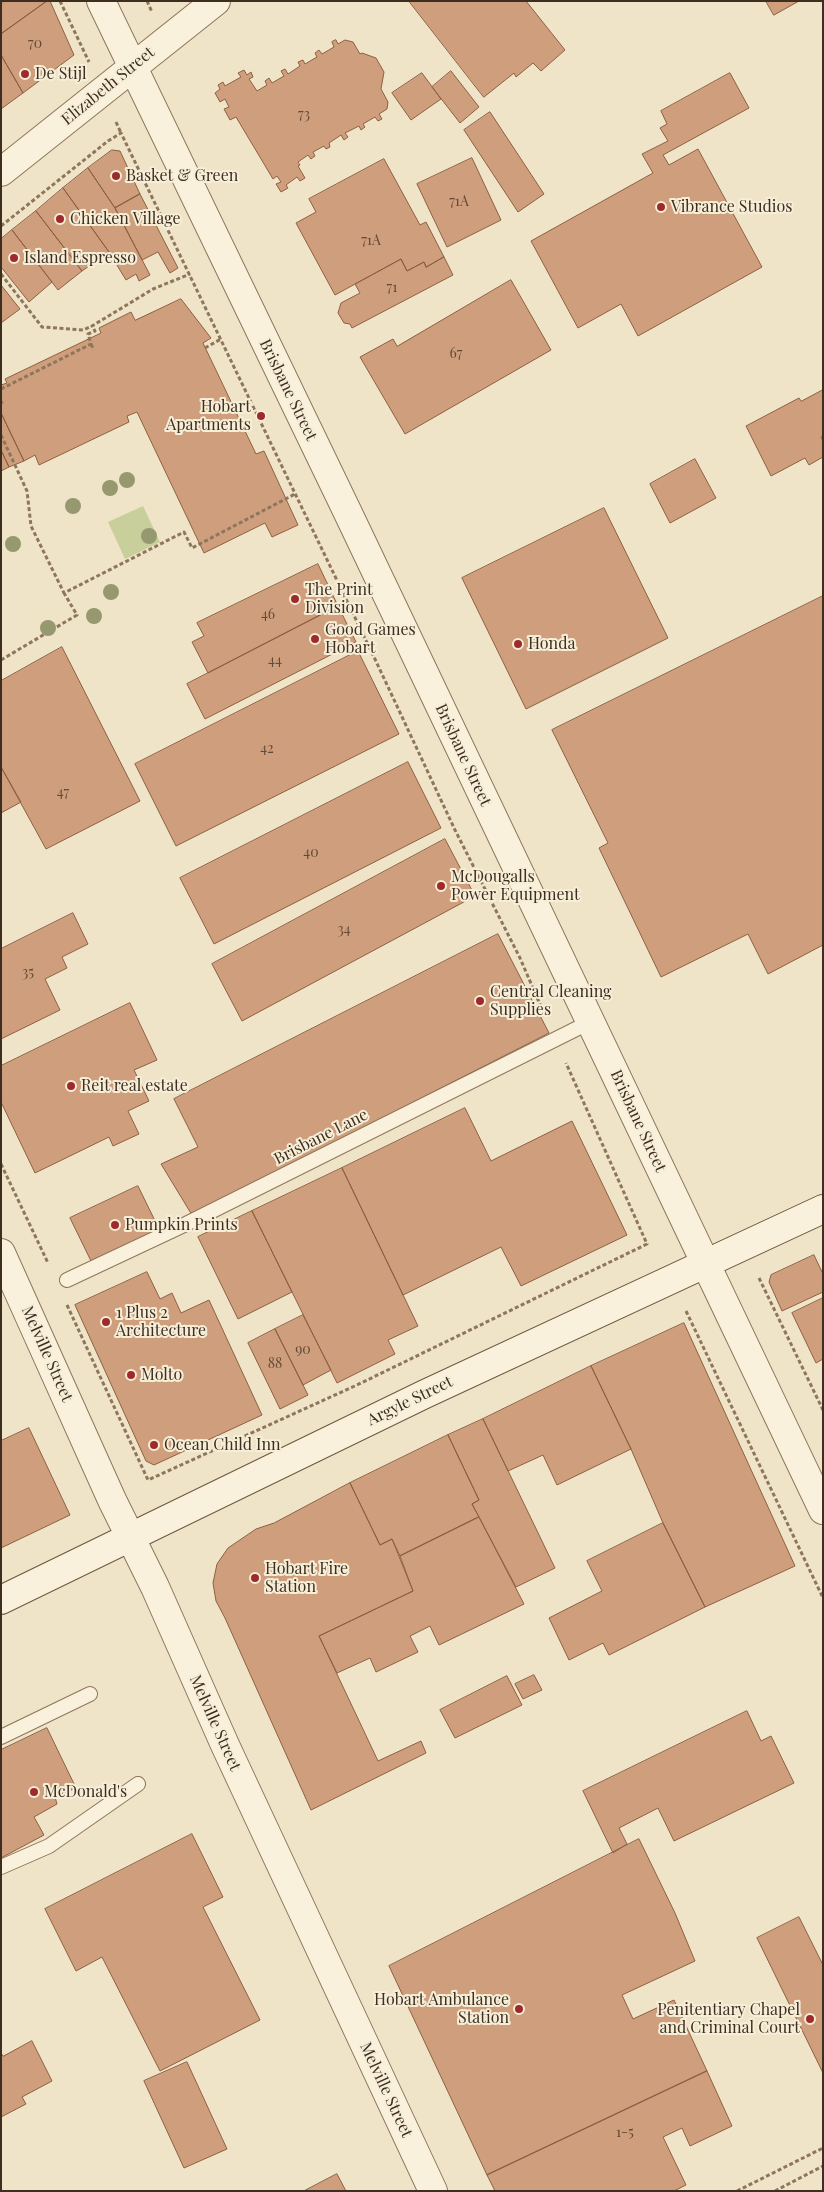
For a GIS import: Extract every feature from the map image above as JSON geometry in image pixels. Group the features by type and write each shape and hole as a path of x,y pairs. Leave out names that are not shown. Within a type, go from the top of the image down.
{"street":[{"name":"Brisbane Street","path":"101,1 823,1510"},
{"name":"Elizabeth Street","path":"1,172 216,1"},
{"name":"Argyle Street","path":"1,1600 424,1394 823,1209"},
{"name":"Melville Street","path":"1,1253 112,1500 131,1537 225,1745 433,2191"}],"lane":[{"name":"Brisbane Lane","path":"66,1280 184,1225 590,1022"},
{"path":"1,1737 90,1694"},
{"path":"1,1867 49,1846 138,1784"}],"path":[{"path":"1,226 121,133 374,657 455,830 520,958 647,1244 358,1385 148,1480 66,1302"},
{"path":"1,274 42,327 83,330 153,289 190,274"},
{"path":"92,326 95,331 88,334 94,350"},
{"path":"205,348 221,339"},
{"path":"1,389 91,344"},
{"path":"1,435 27,491 30,526 77,615 1,660"},
{"path":"64,593 184,532 192,548 295,494"},
{"path":"1,1164 49,1267"},
{"path":"759,1278 823,1410"},
{"path":"686,1311 823,1598"},
{"path":"737,2191 823,2148"},
{"path":"775,2191 823,2166"}],"green space":[{"path":"143,506 160,542 125,559 108,522"}],"building":[{"path":"5,1 47,1 1,34 1,5"},
{"path":"47,1 50,1 74,55 23,93 1,55 1,34"},
{"path":"409,1 526,1 565,50 541,71 533,63 516,77 514,73 484,97"},
{"path":"766,1 799,1 774,15"},
{"path":"336,40 338,44 345,40 353,42 360,54 376,58 384,72 381,89 388,102 387,109 379,114 382,119 378,121 375,117 363,124 365,127 361,130 359,126 345,133 348,137 344,140 341,135 329,143 330,147 326,149 324,146 313,152 315,156 311,159 308,155 298,162 300,165 298,166 305,178 300,181 297,177 286,185 288,188 281,192 276,184 281,182 277,176 273,179 236,117 230,120 224,109 229,107 225,99 220,102 215,93 220,89 218,85 223,82 225,86 241,77 238,73 244,70 247,75 251,72 253,77 249,79 257,91 267,85 265,81 269,78 272,83 284,76 281,71 285,69 288,74 300,66 298,62 303,60 305,64 317,57 315,53 319,50 322,54 334,47 332,42"},
{"path":"1,55 23,93 1,109"},
{"path":"451,71 479,107 460,123 432,87"},
{"path":"422,73 441,99 411,120 392,93"},
{"name":"Vibrance Studios","path":"730,73 749,108 663,155 669,165 698,149 762,267 638,336 621,304 578,328 531,241 653,173 642,154 668,141 660,128 667,124 661,111"},
{"path":"490,112 544,194 518,212 464,130"},
{"path":"112,150 120,151 140,194 115,208 88,168"},
{"path":"472,158 501,220 447,247 417,184"},
{"path":"384,159 420,225 426,222 444,257 426,267 424,262 407,271 401,259 335,295 296,223 316,212 309,199"},
{"path":"88,168 115,208 150,275 139,281 136,274 126,280 109,252 63,188"},
{"path":"63,188 109,252 82,271 36,211"},
{"path":"140,194 178,268 170,273 158,252 142,260 115,208"},
{"path":"36,211 82,271 58,290 12,230"},
{"path":"12,230 52,282 29,302 1,267 1,239"},
{"path":"444,257 453,275 352,328 350,324 344,323 338,313 341,303 360,293 355,284 401,259 407,271 424,262 426,267"},
{"path":"511,280 551,350 405,434 360,357 393,339 397,346"},
{"path":"1,285 20,309 1,323"},
{"path":"181,299 211,338 203,343 256,454 264,451 298,525 272,537 265,523 204,553 137,412 127,416 129,422 39,465 35,455 24,461 1,413 1,385 7,383 5,379 101,333 99,328 131,312 135,320"},
{"path":"823,390 823,436 821,437 823,441 823,457 809,465 805,458 771,476 746,426 799,398 801,401"},
{"path":"1,413 24,461 9,467 1,450"},
{"path":"1,450 9,467 1,471"},
{"path":"695,459 716,498 670,523 650,484"},
{"path":"604,508 668,638 526,709 462,578"},
{"path":"318,564 338,606 208,673 192,642 204,636 197,623"},
{"path":"823,596 823,945 768,974 748,934 661,977 599,848 608,843 552,730"},
{"path":"338,606 356,642 205,719 187,684"},
{"path":"62,647 140,801 46,849 1,767 1,681"},
{"path":"358,651 399,734 176,846 135,764"},
{"path":"408,762 441,828 214,944 180,878"},
{"path":"1,767 21,802 1,813"},
{"path":"445,839 475,896 242,1021 212,964"},
{"path":"73,913 88,944 62,957 67,968 45,979 60,1010 1,1039 1,949"},
{"path":"498,934 549,1033 192,1215 161,1164 198,1147 174,1099"},
{"name":"Reit real estate","path":"130,1003 157,1060 134,1070 149,1101 128,1111 139,1134 113,1146 109,1137 35,1173 1,1102 1,1066"},
{"path":"465,1108 491,1161 572,1121 627,1235 521,1286 501,1247 403,1295 342,1168"},
{"path":"342,1168 418,1326 388,1340 395,1354 337,1383 252,1211"},
{"name":"Pumpkin Prints","path":"138,1186 160,1231 92,1263 70,1218"},
{"path":"252,1211 292,1292 238,1319 198,1237"},
{"path":"814,1255 823,1274 823,1292 782,1311 769,1282 771,1275"},
{"path":"147,1272 160,1299 172,1293 181,1313 209,1300 262,1415 154,1465 146,1461 75,1305"},
{"path":"823,1298 823,1359 816,1363 792,1313"},
{"path":"303,1315 331,1370 303,1385 275,1329"},
{"path":"684,1323 795,1566 705,1607 663,1523 631,1449 591,1366"},
{"path":"275,1329 308,1395 280,1409 248,1343"},
{"path":"591,1366 631,1449 557,1485 543,1455 508,1471 483,1419"},
{"path":"483,1419 555,1568 516,1587 472,1504 479,1500 448,1435"},
{"path":"29,1428 70,1515 1,1548 1,1441"},
{"path":"448,1435 479,1500 472,1504 479,1517 400,1556 392,1539 380,1545 350,1483"},
{"path":"350,1483 380,1545 392,1539 413,1591 319,1636 378,1761 421,1741 426,1753 311,1810 216,1601 213,1583 217,1564 228,1548 256,1529 274,1523"},
{"path":"479,1517 524,1604 439,1645 430,1626 410,1636 418,1652 376,1672 370,1658 337,1673 319,1636 413,1591 400,1556"},
{"path":"663,1523 705,1607 609,1655 603,1643 569,1660 549,1618 602,1591 587,1561"},
{"path":"534,1675 542,1690 523,1699 515,1684"},
{"path":"507,1676 522,1705 455,1738 440,1710"},
{"path":"747,1711 761,1741 771,1736 794,1783 674,1841 658,1808 619,1828 627,1844 613,1853 583,1791"},
{"name":"McDonald's","path":"47,1728 76,1788 55,1797 57,1804 34,1817 44,1835 1,1858 1,1750"},
{"path":"192,1834 223,1897 203,1907 260,2020 160,2071 102,1957 76,1971 45,1909"},
{"name":"Hobart Ambulance Station","path":"639,1839 675,1913 695,1961 622,1995 633,2019 674,2000 707,2071 487,2175 389,1966"},
{"name":"Penitentiary Chapel and Criminal Court","path":"799,1917 823,1965 823,2073 757,1938"},
{"path":"32,2041 52,2081 22,2097 26,2104 1,2117 1,2053 3,2056"},
{"path":"187,2062 227,2149 184,2168 144,2081"},
{"path":"707,2071 732,2126 690,2146 682,2128 663,2137 686,2185 674,2191 495,2191 487,2175"},
{"path":"337,2174 346,2191 304,2191"}],"place":[{"name":"De Stijl","path":"25,74"},
{"name":"Basket & Green","path":"116,176"},
{"name":"Vibrance Studios","path":"661,207"},
{"name":"Chicken Village","path":"60,219"},
{"name":"Island Espresso","path":"14,258"},
{"name":"Hobart Apartments","path":"261,416"},
{"name":"The Print Division","path":"295,599"},
{"name":"Good Games Hobart","path":"315,639"},
{"name":"Honda","path":"518,644"},
{"name":"McDougalls Power Equipment","path":"441,886"},
{"name":"Central Cleaning Supplies","path":"480,1001"},
{"name":"Reit real estate","path":"71,1086"},
{"name":"Pumpkin Prints","path":"115,1225"},
{"name":"1 Plus 2 Architecture","path":"106,1322"},
{"name":"Molto","path":"131,1375"},
{"name":"Ocean Child Inn","path":"154,1445"},
{"name":"Hobart Fire Station","path":"255,1578"},
{"name":"McDonald's","path":"34,1792"},
{"name":"Hobart Ambulance Station","path":"519,2009"},
{"name":"Penitentiary Chapel and Criminal Court","path":"810,2019"}]}
